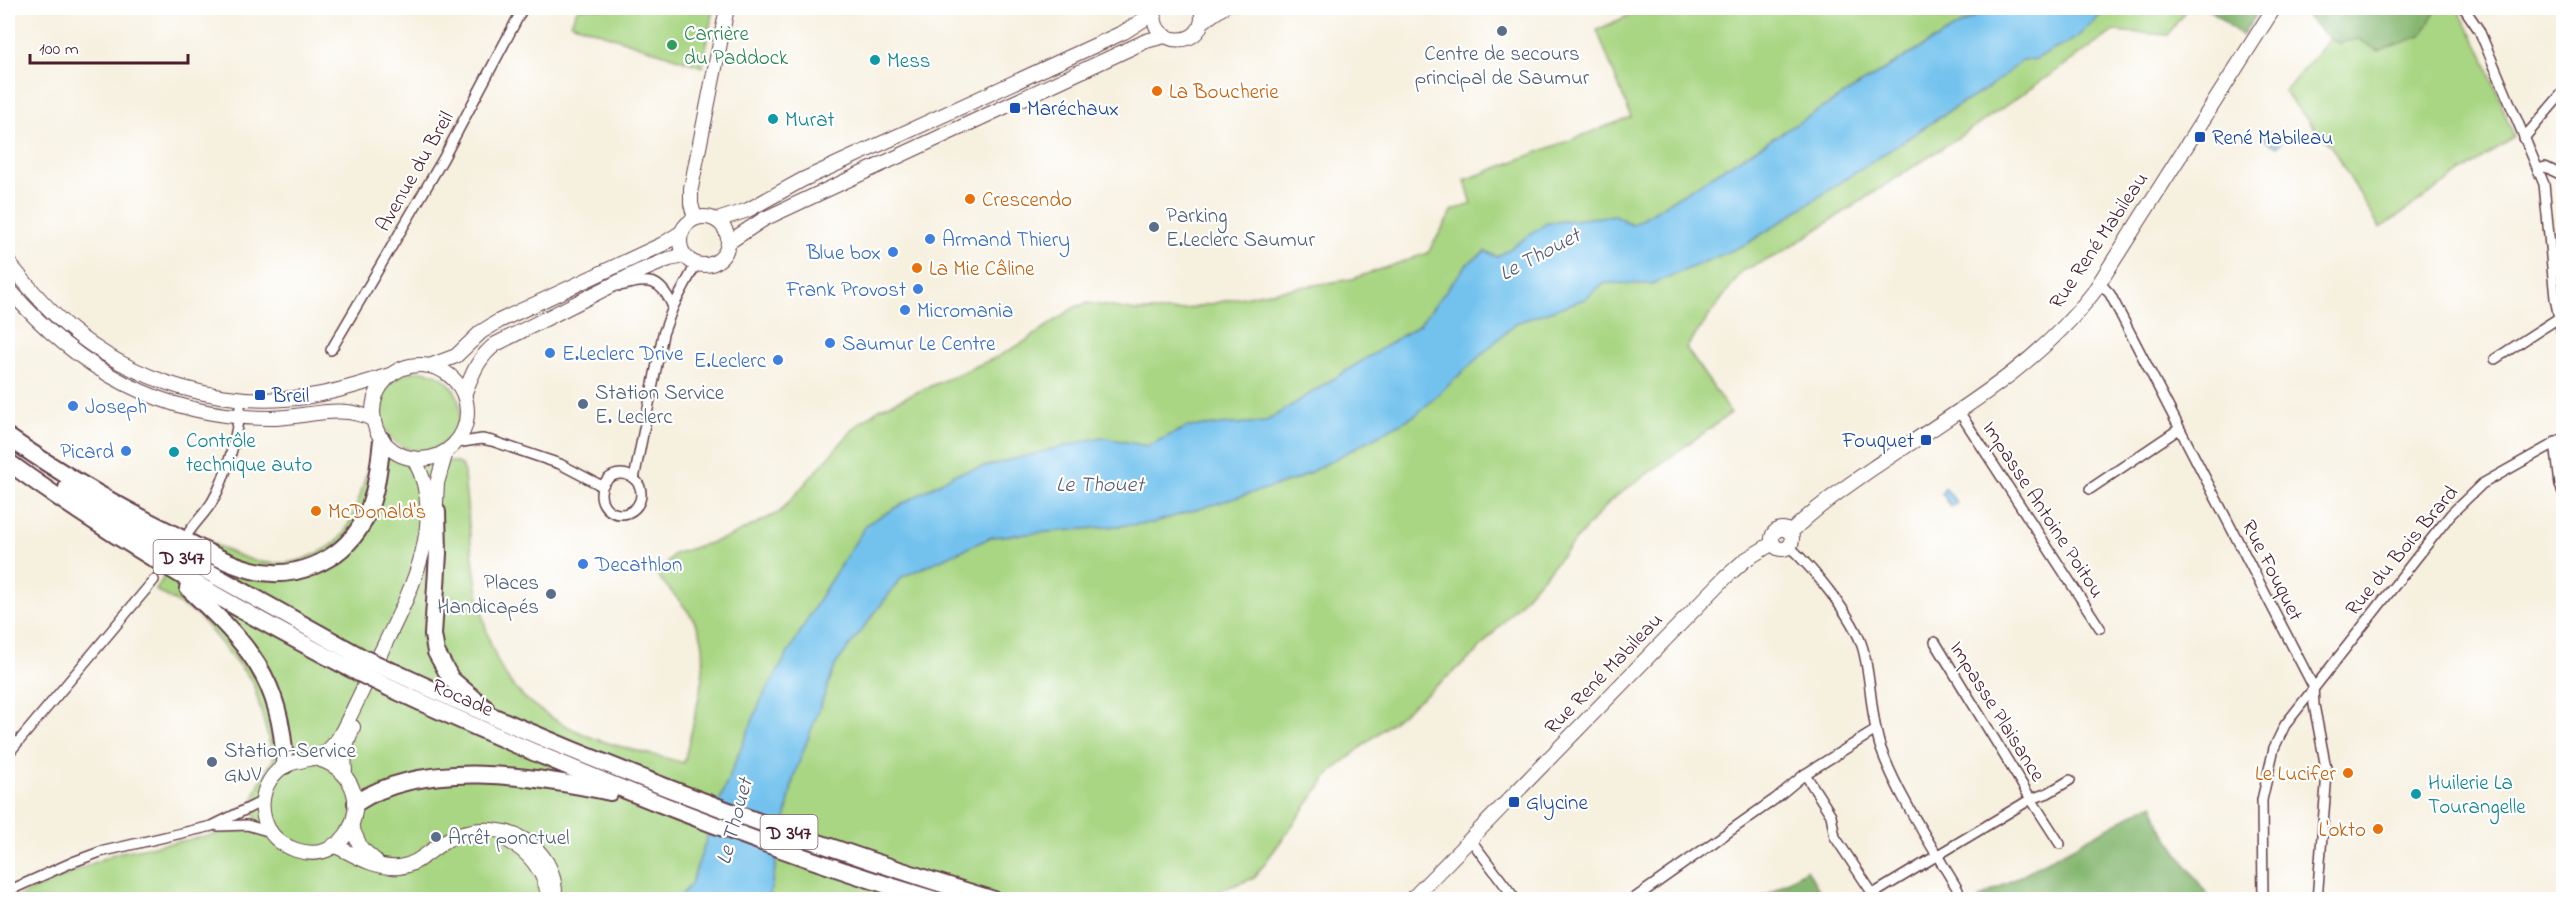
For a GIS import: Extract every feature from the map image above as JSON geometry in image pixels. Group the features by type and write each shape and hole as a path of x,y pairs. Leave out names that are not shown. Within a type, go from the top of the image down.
{"highway":[{"path":"8,437 79,484 223,559 249,569 282,573 312,566 327,559 352,538 369,507 378,472 382,440"},
{"name":"D 347","path":"8,447 99,511 360,665"},
{"name":"Rocade","path":"8,462 92,521 240,610 360,665 547,758 650,800 935,900"},
{"path":"437,512 438,553 433,635 436,652 451,679 502,722"},
{"path":"166,566 229,627 257,662 277,714 285,765"},
{"name":"D 347","path":"393,681 676,791 903,871 994,900"},
{"path":"356,803 369,794 392,785 450,776 480,775 542,778 650,800"}],"main road":[{"path":"695,218 691,204 691,188 727,8"},
{"path":"1201,8 1202,22"},
{"path":"1155,10 1156,26 1165,36 1173,40 1186,39 1197,31 1202,22 1222,8"},
{"name":"Rue René Mabileau","path":"1411,900 1714,589 1745,560 1773,543 1774,533 1779,529 1785,529 1790,539 1811,513 1847,486 2016,371 2037,354 2076,314 2099,282 2274,8"},
{"path":"717,220 748,210 802,180 1124,32 1155,10"},
{"path":"729,242 723,226 717,220 706,217 695,218 685,226 680,244 691,260 704,266 718,261 724,256 729,242 764,219 1146,41 1165,36"},
{"path":"8,262 59,319 109,356 145,375 184,389 242,398 277,399 309,396 390,375 410,365 432,365 456,356 481,332 499,321 663,244 682,232"},
{"path":"464,395 478,363 488,350 597,291 657,264 691,260"},
{"path":"8,288 54,337 111,377 178,405 239,416 280,417 340,410 357,412 374,420"},
{"path":"345,774 346,743 418,588 437,512 437,483 451,447 467,420 464,395 457,382 446,372 432,365"},
{"path":"390,375 383,382 374,400 374,420 382,440 402,455 414,459 430,458 451,447"},
{"path":"314,758 332,746 344,727 412,586 423,546 426,503 424,480 414,459"},
{"path":"304,758 314,758 336,766 345,774 351,783 356,803 351,826 334,845 311,852 300,851 279,841 271,832 264,817 263,801 269,781 285,765 304,758"},
{"path":"351,826 361,848 380,865"},
{"path":"334,845 362,860 390,867 407,865 420,859 447,840 476,831 504,830 530,844 548,865 554,880 555,900"},
{"path":"476,831 509,841 524,851 539,869 549,900"}],"street":[{"name":"Avenue du Breil","path":"331,350 443,159 523,8"},
{"path":"2464,8 2479,30 2538,169 2547,196 2557,319 2564,343"},
{"path":"2524,138 2564,91"},
{"path":"2538,169 2545,167 2564,176"},
{"path":"634,478 663,334 691,260"},
{"path":"597,291 640,281 652,282 665,290 673,307"},
{"name":"Rue Fouquet","path":"2099,282 2110,294 2313,686 2314,705 2327,773 2318,900"},
{"path":"2495,359 2557,319"},
{"path":"189,532 211,503 220,486 242,398"},
{"name":"Impasse Antoine Poitou","path":"1958,410 2100,628"},
{"path":"2090,489 2178,429"},
{"path":"451,447 485,439 560,464 602,486"},
{"path":"2559,440 2560,485 2564,495"},
{"name":"Rue du Bois Brard","path":"2264,900 2262,800 2274,748 2285,725 2313,686 2451,514 2482,484 2559,440"},
{"path":"617,474 625,474 634,478 640,487 640,501 634,509 624,514 614,513 605,507 601,497 602,486 608,478 617,474"},
{"path":"1790,539 1846,613 1856,630 1863,649 1876,730 1882,750 1958,890"},
{"path":"8,754 154,580"},
{"name":"Impasse Plaisance","path":"1805,774 1831,815 1835,837 1873,894 2031,799 1935,642"},
{"path":"1632,900 1775,799 1805,774 1876,730"},
{"path":"2060,844 2031,799 2048,793 2070,780"},
{"path":"212,826 263,801"},
{"path":"8,891 100,852 212,826 247,825 271,832"},
{"path":"1470,839 1516,900"}],"green space":[{"name":"Carrière du Paddock","path":"578,8 713,8 703,67 571,23"},
{"path":"1645,8 2187,8 2168,35 2114,31 1979,124 1778,255 1742,271 1686,348 1731,413 1611,500 1474,655 1331,772 1254,878 1193,900 11,900 116,853 258,827 254,798 259,784 274,759 253,682 198,615 156,590 191,531 221,548 251,560 267,563 299,561 328,547 342,535 356,506 370,461 388,457 455,462 463,466 471,548 488,637 498,662 510,682 535,706 577,731 611,744 684,763 698,701 704,653 695,622 657,575 674,554 729,537 780,512 857,425 881,408 997,357 1021,344 1075,307 1088,303 1137,311 1176,311 1258,294 1352,279 1428,253 1453,210 1472,204 1465,180 1631,117 1597,30"},
{"path":"2208,8 2261,8 2242,36"},
{"path":"2298,8 2437,9 2421,36 2379,51 2358,39 2339,43 2330,39"},
{"path":"2437,8 2457,8 2482,53 2514,137 2380,228 2332,148 2284,92 2330,39 2339,43 2358,39"},
{"path":"420,371 435,374 448,383 457,396 460,411 457,426 448,439 435,448 420,451 405,448 392,439 383,426 380,411 383,396 392,383 405,374"},
{"path":"2153,803 2160,826 2210,899 1978,899"},
{"path":"1807,869 1824,899 1761,899"}],"water":[{"name":"Le Thouet","path":"1984,8 2108,8 2075,39 2036,59 2022,61 1990,87 1954,108 1747,244 1652,284 1604,283 1585,299 1516,323 1416,415 1298,479 1152,523 992,537 902,577 836,664 794,776 769,899 677,900 691,884 722,794 761,700 825,589 867,524 955,474 1101,437 1147,446 1187,427 1265,422 1419,325 1467,264 1486,251 1497,257 1547,223 1615,215 1632,225 1913,52 1979,14"},
{"path":"2268,131 2282,140 2277,147 2264,139"},
{"path":"1945,488 1957,503 1951,507 1942,493"}],"place":[{"name":"Centre de secours principal de Saumur","path":"1502,31"},
{"name":"Carrière du Paddock","path":"672,45"},
{"name":"Mess","path":"875,60"},
{"name":"La Boucherie","path":"1157,91"},
{"name":"Maréchaux","path":"1015,108"},
{"name":"Murat","path":"773,119"},
{"name":"René Mabileau","path":"2200,137"},
{"name":"Crescendo","path":"970,199"},
{"name":"Parking E.Leclerc Saumur","path":"1154,227"},
{"name":"Armand Thiery","path":"930,239"},
{"name":"Blue box","path":"893,252"},
{"name":"La Mie Câline","path":"917,268"},
{"name":"Frank Provost","path":"918,289"},
{"name":"Micromania","path":"905,310"},
{"name":"Saumur Le Centre","path":"830,343"},
{"name":"E.Leclerc Drive","path":"550,353"},
{"name":"E.Leclerc","path":"778,360"},
{"name":"Breil","path":"260,395"},
{"name":"Station Service E. Leclerc","path":"583,404"},
{"name":"Joseph","path":"73,406"},
{"name":"Fouquet","path":"1926,440"},
{"name":"Picard","path":"126,451"},
{"name":"Contrôle technique auto","path":"174,452"},
{"name":"McDonald's","path":"316,511"},
{"name":"Decathlon","path":"583,564"},
{"name":"Places Handicapés","path":"551,594"},
{"name":"Station-Service GNV","path":"212,762"},
{"name":"Le Lucifer","path":"2348,773"},
{"name":"Huilerie La Tourangelle","path":"2416,794"},
{"name":"Glycine","path":"1514,802"},
{"name":"L'okto","path":"2378,829"},
{"name":"Arrêt ponctuel","path":"436,837"}]}
